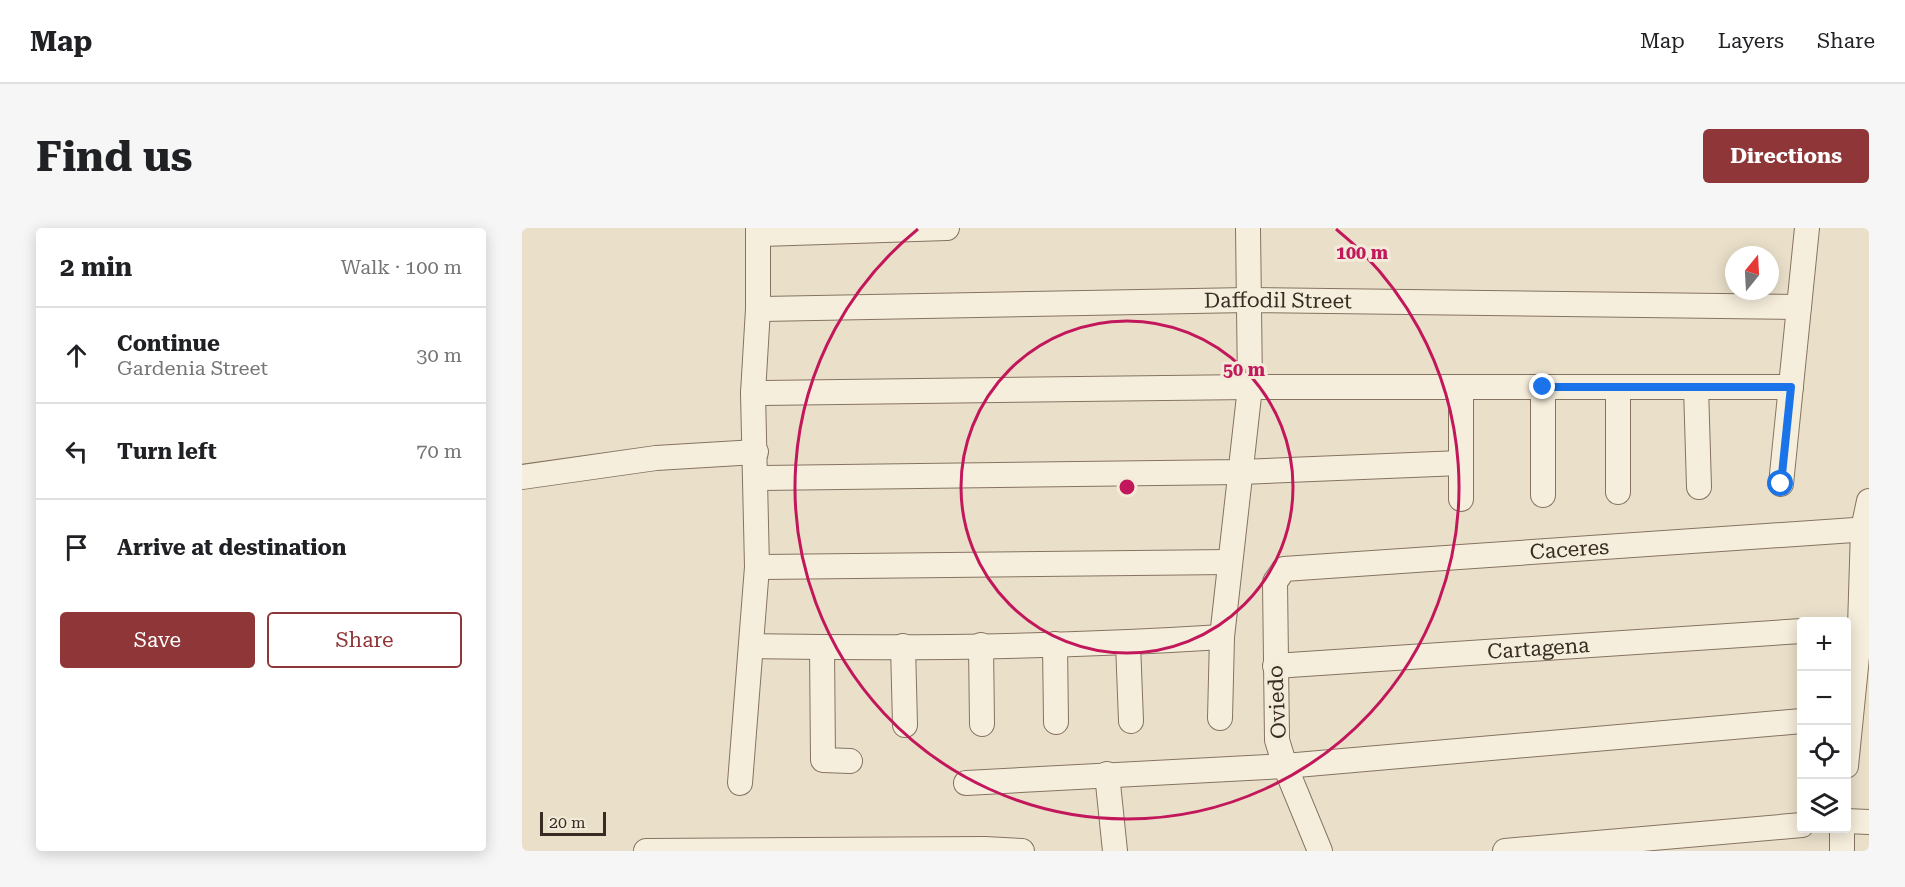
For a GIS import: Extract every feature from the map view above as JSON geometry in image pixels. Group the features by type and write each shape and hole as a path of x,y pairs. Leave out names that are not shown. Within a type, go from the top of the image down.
{"street":[{"path":"740,783 758,567 753,393 758,309 758,231 947,228"},
{"path":"1220,718 1222,637 1250,387 1248,228"},
{"path":"1781,484 1807,228"},
{"name":"Daffodil Street","path":"758,309 1248,300 1799,307"},
{"path":"753,393 1250,387 1791,387"},
{"path":"1543,387 1543,495"},
{"path":"1696,387 1699,487"},
{"path":"1461,388 1461,499"},
{"path":"1618,388 1618,492"},
{"path":"522,477 656,458 756,452"},
{"path":"755,478 1240,472 1461,464"},
{"path":"1851,739 1855,717 1858,628 1869,501"},
{"name":"Caceres","path":"1275,582 1284,570 1866,529"},
{"path":"758,567 1229,562"},
{"name":"Oviedo","path":"1275,582 1277,740 1285,766 1320,851"},
{"name":"Cartagena","path":"1275,666 1797,631"},
{"path":"752,646 1128,643 1222,637"},
{"path":"1128,643 1131,721"},
{"path":"1055,644 1056,722"},
{"path":"981,645 982,724"},
{"path":"903,646 905,725"},
{"path":"822,647 823,760 850,761"},
{"path":"966,783 1285,766 1797,721"},
{"path":"1107,774 1115,851"},
{"path":"1851,821 1869,822"},
{"path":"1505,851 1797,825"},
{"path":"1842,833 1842,851"},
{"path":"646,851 985,849 1022,851"}],"route":[{"path":"1543,387 1791,387 1781,484"}]}
